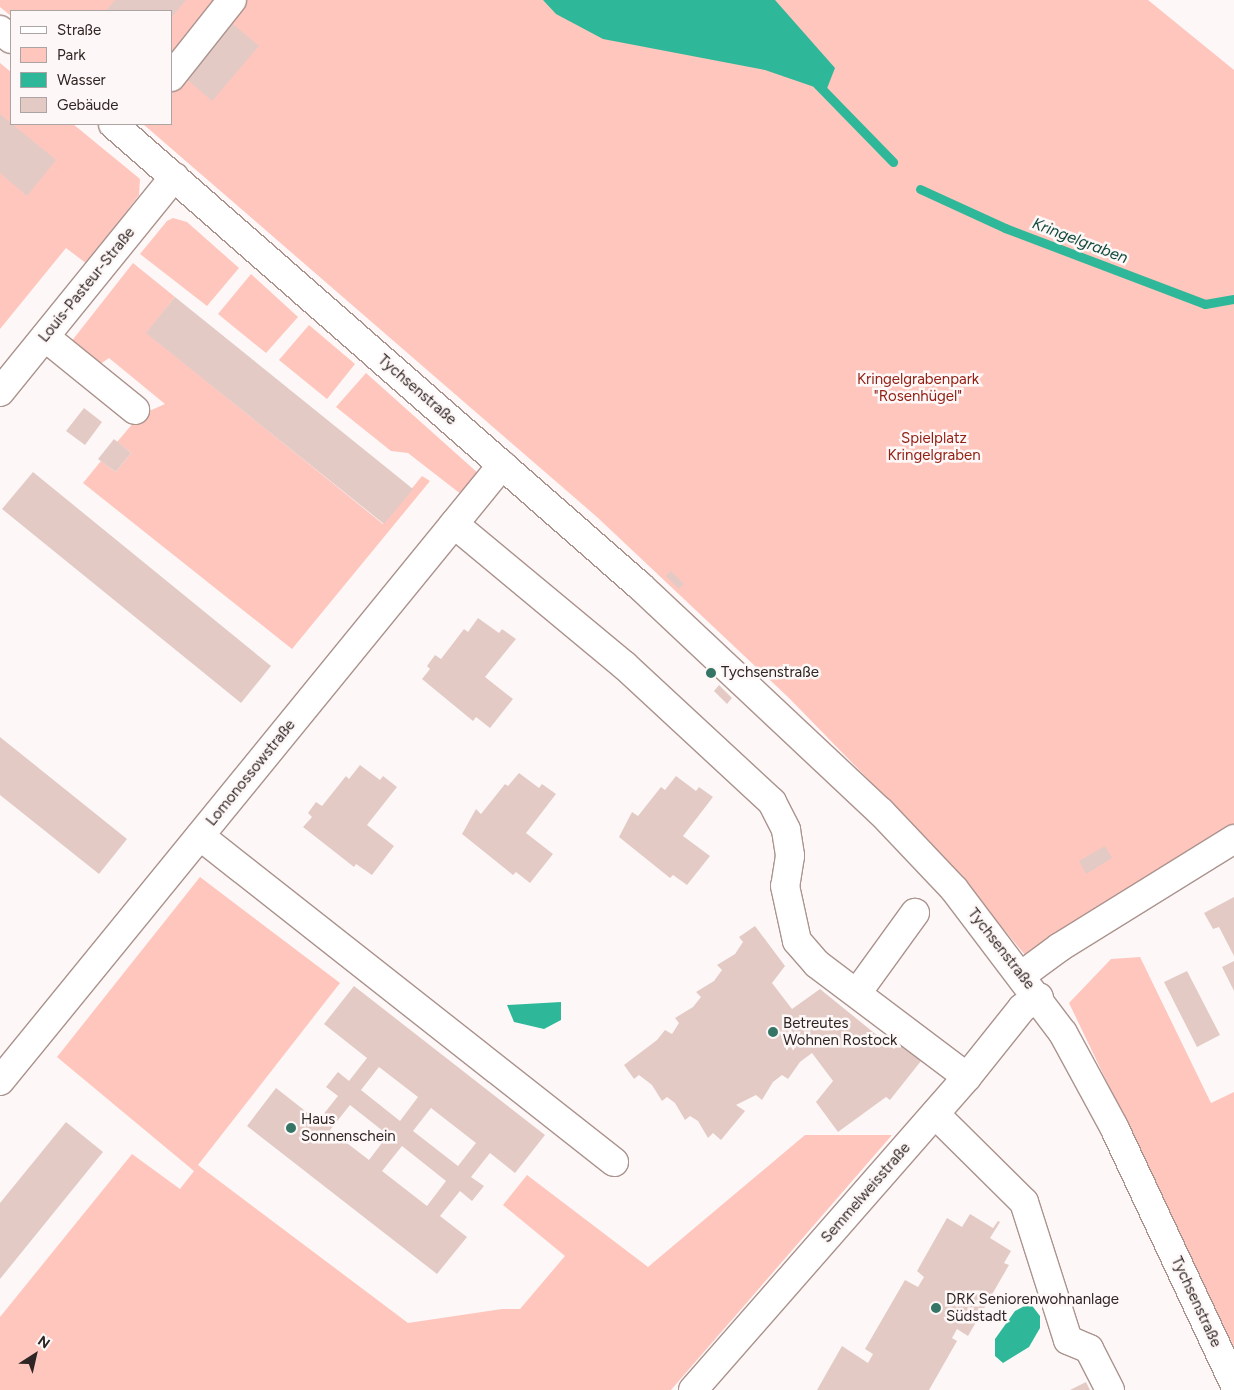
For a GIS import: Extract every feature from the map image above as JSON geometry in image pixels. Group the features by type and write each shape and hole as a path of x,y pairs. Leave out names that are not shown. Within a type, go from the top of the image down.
{"street":[{"path":"172,76 232,0"},
{"path":"0,30 10,38"},
{"name":"Tychsenstraße","path":"124,127 174,177 496,471 662,605 881,812 954,888 1039,997 1063,1032 1114,1127 1234,1382"},
{"name":"Louis-Pasteur-Straße","path":"0,392 174,177"},
{"path":"44,337 135,410"},
{"name":"Lomonossowstraße","path":"0,1081 496,471"},
{"path":"454,524 624,665 772,802 786,830 790,856 785,886 797,940 816,964 967,1077"},
{"path":"200,836 614,1162"},
{"path":"1022,975 1060,947 1234,839"},
{"path":"857,993 915,913"},
{"name":"Semmelweisstraße","path":"693,1390 967,1077 1022,1008 1039,997"},
{"path":"935,1114 1024,1202 1068,1340 1089,1350 1110,1390"}],"green space":[{"name":"Kringelgrabenpark \"Rosenhügel\"","path":"0,0 1148,0 1234,70 1234,826 1025,955 940,853 789,698 597,517 144,125 172,125 172,10 10,10 10,15 0,7"},
{"path":"0,63 10,71 10,125 74,125 140,179 139,195 87,264 66,248 0,329"},
{"path":"173,218 187,222 239,268 207,306 140,254 167,221"},
{"path":"133,263 175,297 147,333 383,524 422,476 430,481 292,649 83,483 101,461 116,472 131,453 117,442 140,415 165,404 109,358 93,369 67,347"},
{"path":"251,274 298,317 266,353 218,314"},
{"path":"309,325 355,364 327,399 279,360"},
{"path":"366,373 479,474 462,495 408,453 391,451 336,407"},
{"path":"200,877 340,983 198,1165 408,1323 502,1309 520,1309 565,1256 503,1205 527,1175 648,1267 805,1135 892,1135 671,1390 0,1390 0,1317 132,1154 180,1189 194,1171 57,1057"},
{"path":"1140,957 1211,1103 1234,1092 1234,1347 1069,1003 1111,959"}],"water":[{"path":"543,0 775,0 835,68 826,91 765,70 603,39 556,14"},
{"path":"561,1002 561,1020 544,1029 514,1022 507,1005"},
{"path":"1030,1303 1040,1316 1040,1328 1029,1347 1003,1363 995,1356 995,1339 1015,1311"}],"building":[{"path":"115,0 186,0 172,17 172,10 107,10"},
{"path":"227,19 259,46 212,101 181,74"},
{"path":"0,114 10,122 10,125 13,125 56,160 27,196 0,173"},
{"path":"175,297 413,489 384,524 146,333"},
{"path":"84,408 102,422 85,445 66,431"},
{"path":"114,439 131,453 116,472 98,459"},
{"path":"33,472 271,666 241,703 2,509"},
{"path":"671,571 684,584 679,589 666,576"},
{"path":"478,618 499,633 502,629 516,639 485,677 513,699 490,728 476,717 473,721 422,679 430,669 427,666 435,655 441,659 464,629 468,632"},
{"path":"719,685 732,698 727,704 714,691"},
{"path":"0,737 127,839 99,874 0,795"},
{"path":"360,765 380,780 383,776 397,787 367,825 394,846 372,875 356,864 354,867 303,827 312,817 308,813 316,802 322,806 346,776 349,779"},
{"path":"519,773 539,788 542,784 556,794 526,833 553,854 530,883 516,872 513,875 462,834 476,809 481,814 505,784 508,786"},
{"path":"676,776 696,791 699,787 713,797 683,836 710,856 687,885 673,875 670,878 619,837 632,812 638,816 661,787 665,790"},
{"path":"1105,846 1112,858 1086,874 1079,861"},
{"path":"1234,897 1234,956 1219,927 1213,929 1204,913"},
{"name":"Betreutes Wohnen Rostock","path":"755,926 785,966 772,983 792,1009 820,989 894,1049 899,1043 921,1061 890,1100 886,1097 838,1132 816,1102 833,1081 812,1053 800,1062 788,1079 782,1075 773,1082 762,1100 756,1095 736,1105 745,1111 721,1140 713,1133 708,1138 698,1121 690,1116 685,1120 675,1103 667,1097 662,1101 652,1085 639,1075 634,1079 624,1065 657,1040 665,1030 672,1034 679,1023 675,1018 693,1007 701,997 696,992 714,981 722,970 717,965 735,954 743,942 739,937"},
{"path":"1234,961 1234,991 1222,967"},
{"path":"1187,971 1220,1035 1197,1047 1164,982"},
{"name":"Haus Sonnenschein","path":"354,986 545,1135 515,1173 490,1153 471,1177 484,1186 472,1201 460,1191 440,1216 467,1237 437,1274 247,1126 276,1088 318,1121 338,1096 326,1087 338,1072 349,1081 367,1058 324,1024","holes":["379,1067 418,1097 400,1121 361,1090","350,1105 388,1135 369,1160 330,1130","431,1108 476,1143 458,1166 413,1131","402,1146 446,1181 427,1206 382,1171"]},
{"path":"66,1122 103,1152 0,1279 0,1203"},
{"name":"DRK Seniorenwohnanlage Südstadt","path":"970,1214 993,1228 998,1221 1000,1222 990,1238 1011,1251 1004,1263 1009,1265 968,1336 957,1329 952,1338 957,1341 929,1390 817,1390 842,1346 868,1363 873,1354 865,1349 905,1280 918,1287 924,1277 917,1271 947,1218 962,1227"},
{"path":"1086,1382 1090,1390 1070,1390"}],"waterway":[{"name":"Kringelgraben","path":"817,84 893,162"},
{"name":"Kringelgraben","path":"920,189 1005,228 1205,304 1234,299"}],"place":[{"name":"Tychsenstraße","path":"711,673"},
{"name":"Betreutes Wohnen Rostock","path":"773,1032"},
{"name":"Haus Sonnenschein","path":"291,1128"},
{"name":"DRK Seniorenwohnanlage Südstadt","path":"936,1308"}],"park label":[{"name":"Spielplatz Kringelgraben","path":"934,446"}]}
